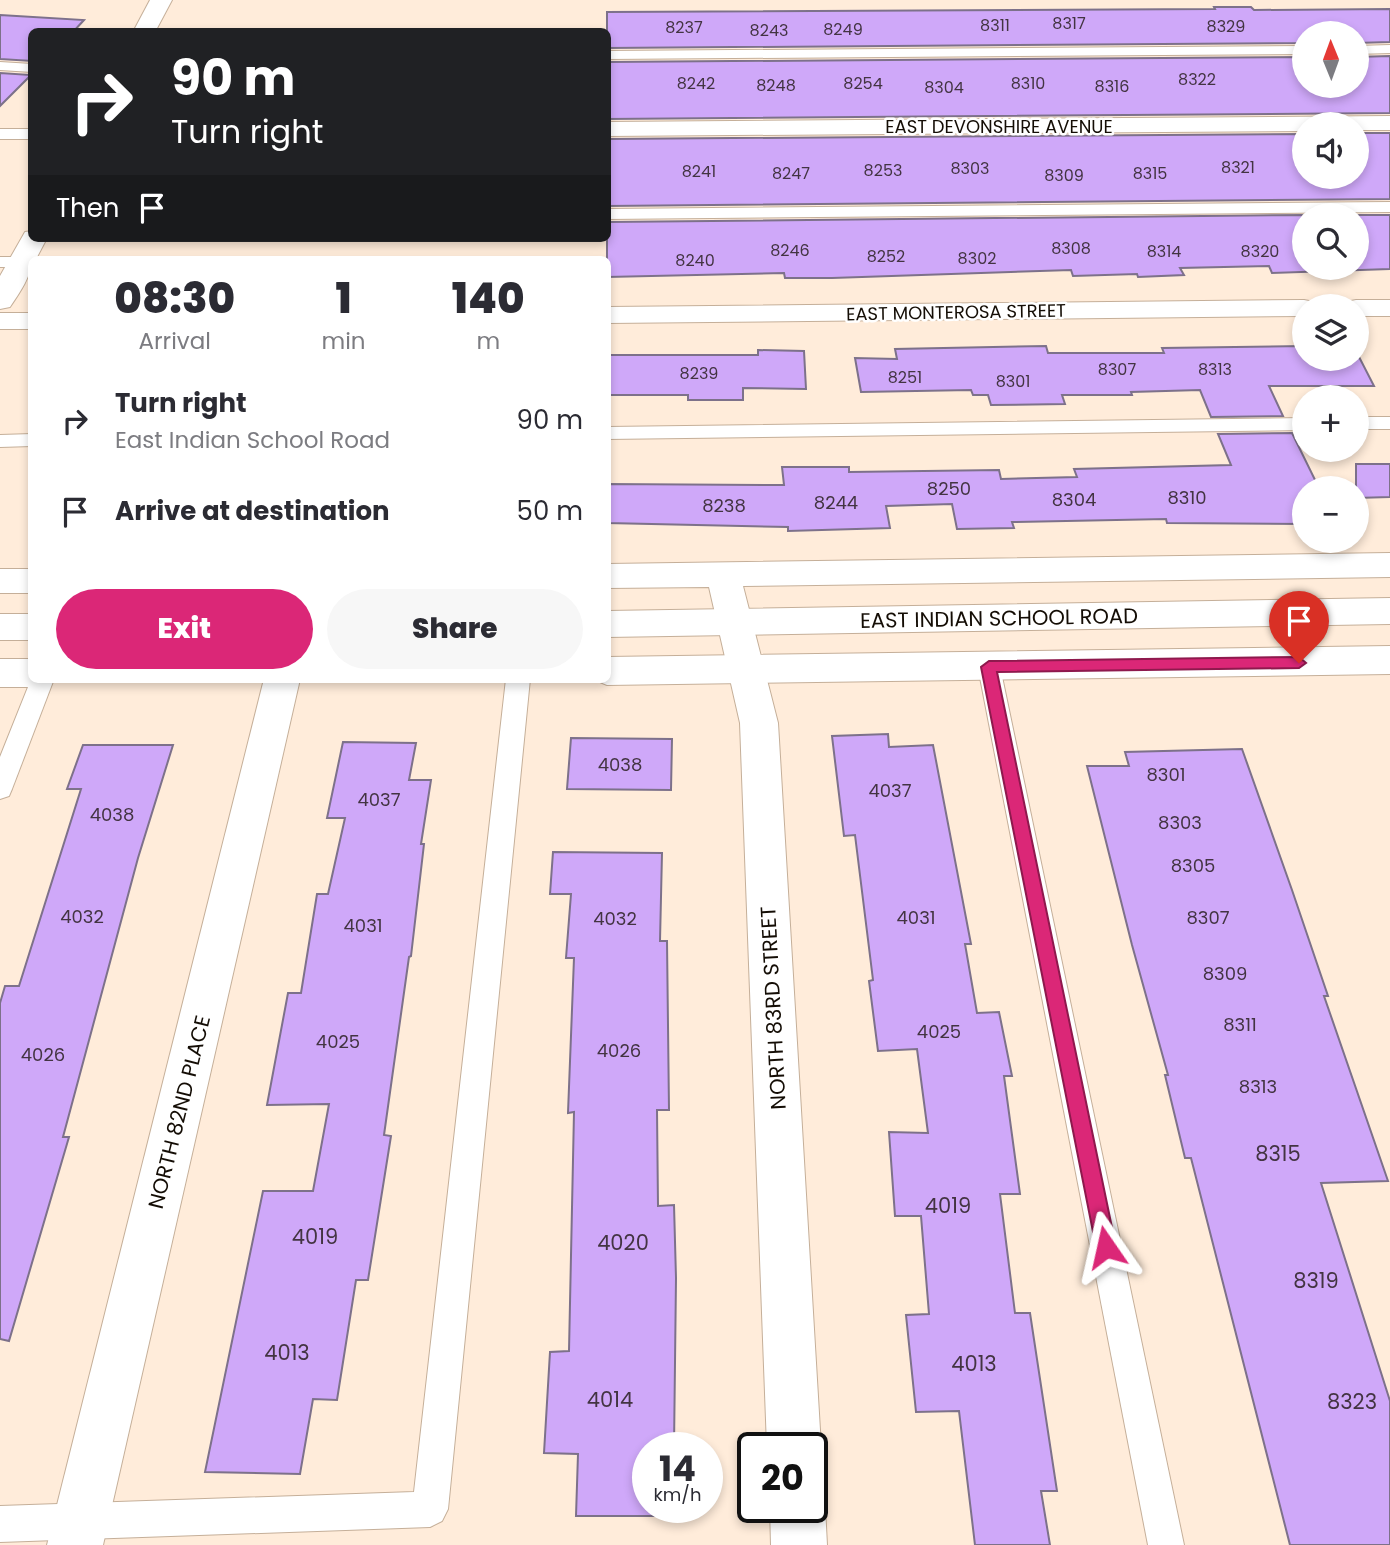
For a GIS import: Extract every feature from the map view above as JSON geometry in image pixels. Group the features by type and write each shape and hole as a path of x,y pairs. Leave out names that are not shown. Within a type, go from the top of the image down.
{"street":[{"path":"146,28 161,0"},
{"name":"EAST DEVONSHIRE AVENUE","path":"611,129 1390,123"},
{"path":"0,301 18,254"},
{"name":"EAST MONTEROSA STREET","path":"611,315 1292,308"},
{"path":"1369,308 1390,308"},
{"path":"0,321 28,321"},
{"path":"611,576 1390,565"},
{"name":"NORTH 83RD STREET","path":"725,573 727,595 736,622 759,723 793,1432"},
{"path":"0,581 28,580"},
{"name":"EAST INDIAN SCHOOL ROAD","path":"611,624 1390,611"},
{"path":"0,627 28,627"},
{"path":"611,671 1390,660"},
{"path":"0,673 28,673"},
{"name":"NORTH 82ND PLACE","path":"77,1534 281,683"},
{"path":"798,1523 799,1545"}],"lane":[{"path":"1369,50 1390,49"},
{"path":"611,55 1292,50"},
{"path":"0,66 28,68"},
{"path":"0,134 28,134"},
{"path":"611,214 1390,207"},
{"path":"1369,423 1390,423"},
{"path":"611,433 1292,424"},
{"path":"0,441 28,440"},
{"path":"989,667 1166,1545"},
{"path":"0,789 40,683"},
{"path":"0,1524 77,1534 430,1509 518,683"}],"building":[{"path":"1214,7 1251,7 1254,10 1390,9 1390,42 1369,43 1369,21 1292,21 1292,43 611,48 611,28 607,28 607,12 1215,9"},
{"path":"0,15 84,20 77,28 28,28 28,61 0,59"},
{"path":"1390,56 1390,113 611,119 611,62 1292,57 1292,98 1369,98 1369,57"},
{"path":"0,73 28,75 28,78 0,106"},
{"path":"1369,133 1390,133 1390,199 611,206 611,139 1292,134 1292,189 1369,189"},
{"path":"1292,215 1292,272 1272,273 1269,266 1180,268 1184,275 1138,277 1137,274 1073,276 1071,270 832,278 785,278 784,273 611,277 611,256 607,256 607,242 611,242 611,222"},
{"path":"1369,215 1390,215 1390,269 1369,270"},
{"path":"1046,346 1048,353 1164,353 1162,348 1292,346 1292,371 1366,371 1374,386 1269,386 1283,416 1211,417 1200,390 1131,392 1132,395 1062,395 1065,404 991,405 988,395 973,395 971,390 861,392 855,358 897,359 895,349"},
{"path":"758,350 804,351 806,389 743,388 743,400 688,400 688,395 611,395 611,355 758,355"},
{"path":"1292,433 1292,462 1306,462 1313,476 1292,476 1292,524 1167,523 1166,519 1012,522 1014,528 957,529 952,504 886,506 890,528 788,531 788,527 611,523 611,484 784,485 782,467 849,467 849,472 999,470 1001,479 1077,477 1074,469 1231,465 1218,434"},
{"path":"1356,464 1390,464 1390,497 1369,498 1369,476 1356,476"},
{"path":"888,734 889,747 933,745 971,944 965,944 977,1013 999,1012 1012,1076 1004,1076 1020,1194 1000,1194 1015,1313 1030,1313 1057,1491 1041,1491 1050,1545 975,1545 959,1411 916,1412 906,1315 929,1314 921,1216 895,1216 889,1132 928,1133 917,1049 878,1051 869,981 873,980 855,835 844,836 832,736"},
{"path":"571,738 672,739 671,790 567,789"},
{"path":"343,742 416,743 409,780 431,780 421,844 424,844 411,956 384,1135 391,1136 368,1280 356,1280 337,1400 313,1399 300,1474 205,1472 263,1191 313,1191 329,1104 267,1105 288,993 301,993 317,894 328,894 345,818 327,818"},
{"path":"83,745 173,745 138,858 63,1137 69,1137 9,1341 0,1339 0,1003 5,986 19,986 81,789 67,789"},
{"path":"1242,749 1328,996 1324,996 1388,1181 1321,1183 1390,1401 1390,1545 1290,1545 1191,1158 1185,1158 1165,1075 1168,1075 1087,766 1129,766 1125,752"},
{"path":"553,852 662,853 660,941 667,941 669,1110 657,1110 658,1206 674,1205 674,1432 632,1432 632,1516 576,1516 578,1454 544,1453 550,1352 569,1351 574,1112 568,1113 574,958 566,958 571,894 550,894"}],"route":[{"path":"1106,1247 989,667 1299,663"}]}
